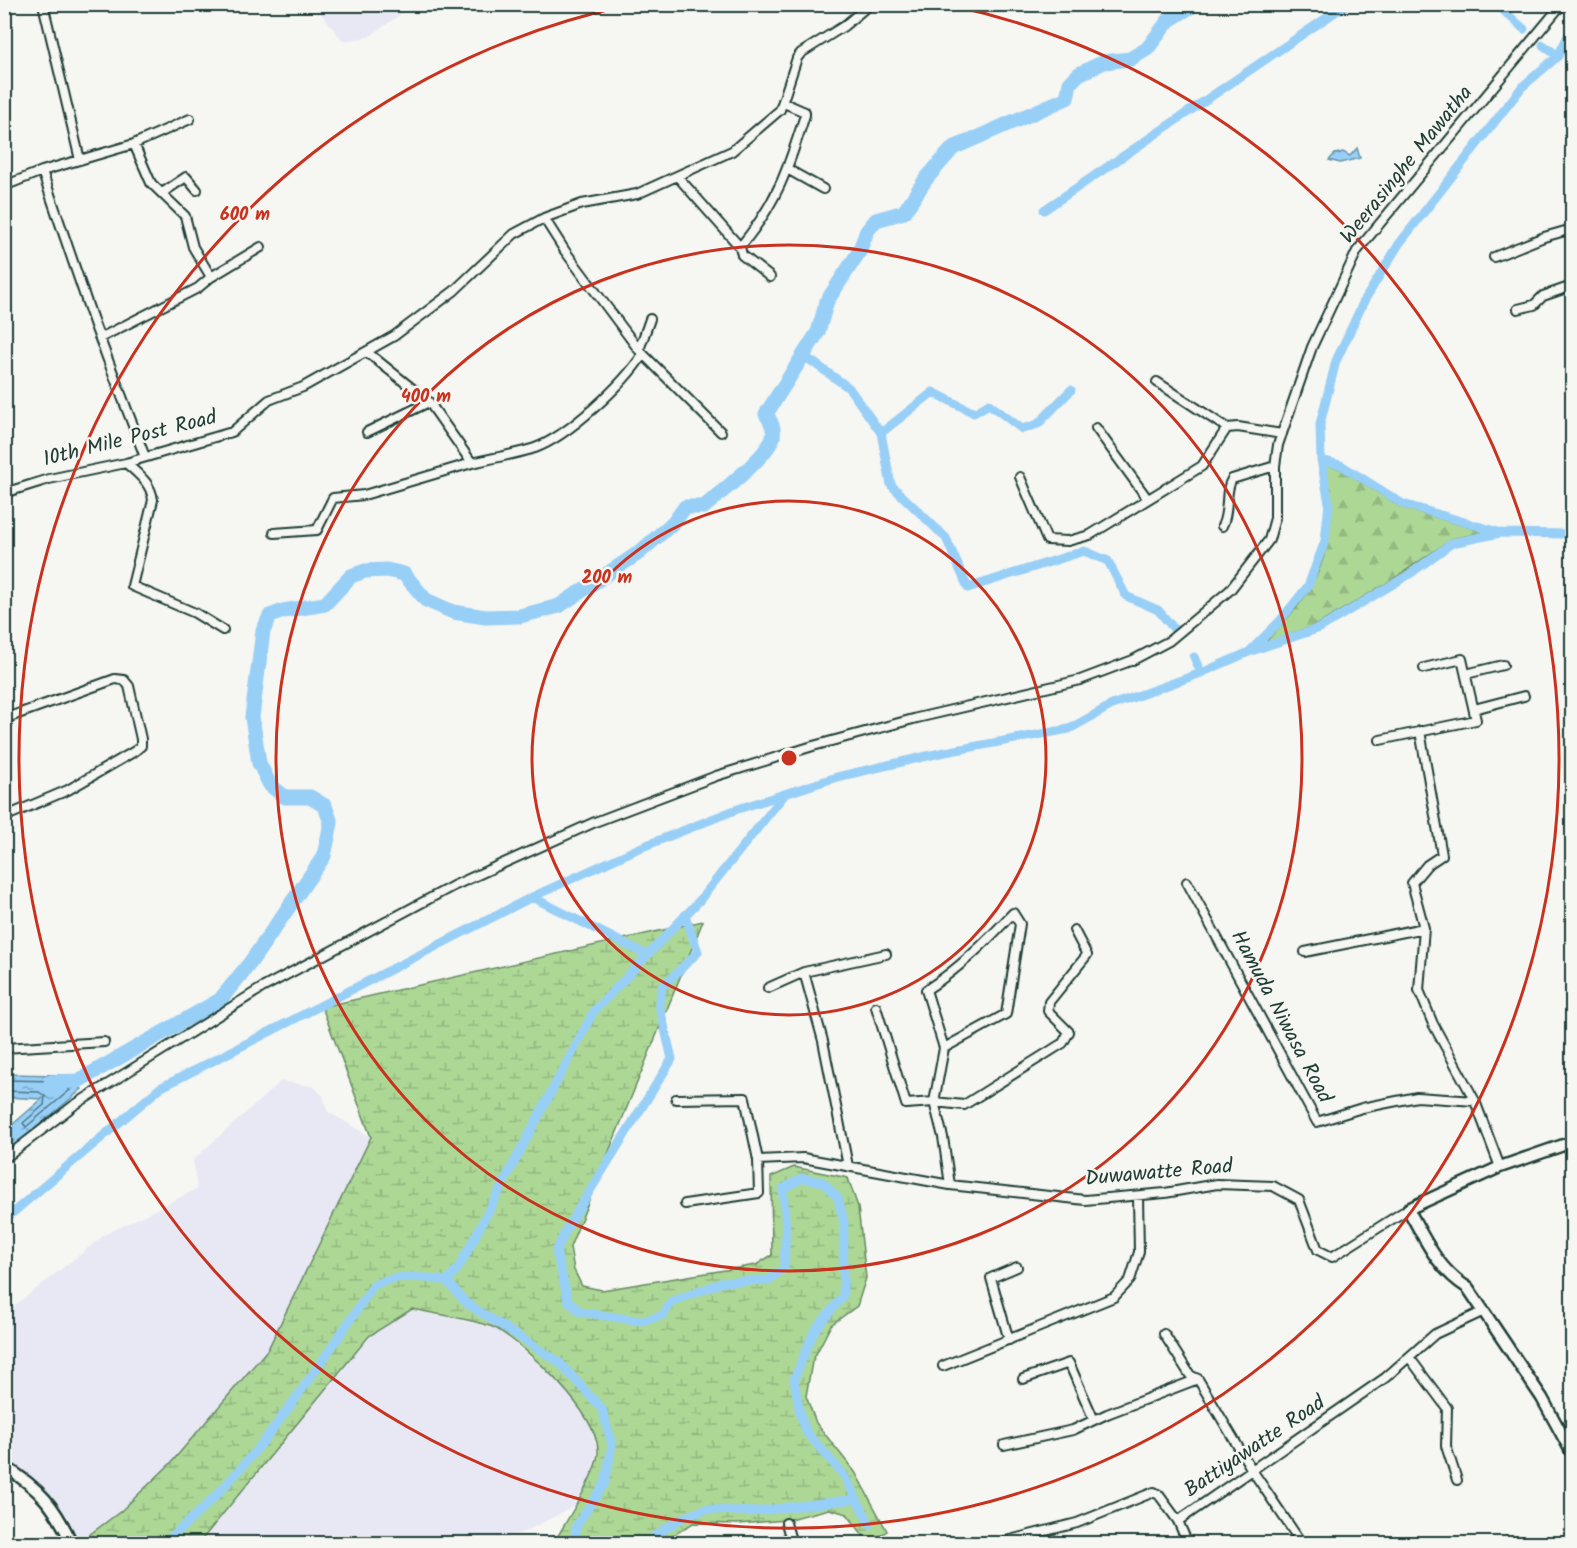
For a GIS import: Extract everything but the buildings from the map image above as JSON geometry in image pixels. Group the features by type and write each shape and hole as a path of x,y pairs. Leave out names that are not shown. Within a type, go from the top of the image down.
{"street":[{"path":"43,4 80,160"},
{"name":"10th Mile Post Road","path":"4,493 49,479 126,463 232,432 269,400 303,387 394,336 454,291 513,234 544,218 582,204 637,194 732,151 768,123 784,103 791,75 801,53 844,26 870,4"},
{"name":"Weerasinghe Mawatha","path":"4,1159 73,1106 262,988 453,886 595,822 716,776 813,746 917,718 1080,680 1133,660 1169,641 1230,590 1269,540 1275,518 1275,466 1282,434 1312,347 1357,251 1562,4"},
{"path":"740,247 775,198 789,170 805,112 784,103"},
{"path":"4,186 42,171 134,144 190,119"},
{"path":"134,144 150,183 185,216 193,247 211,277"},
{"path":"789,170 823,189"},
{"path":"42,171 100,338 145,457"},
{"path":"162,193 186,177 197,190"},
{"path":"678,177 740,247 742,255 770,277"},
{"path":"544,218 565,251 641,352 721,432"},
{"path":"1494,257 1534,240 1572,230"},
{"path":"100,338 180,298 261,247"},
{"path":"1518,309 1534,305 1543,296 1572,286"},
{"path":"274,533 317,530 333,498 363,495 472,463 535,448 563,434 600,402 641,352 651,319"},
{"path":"367,352 429,402 472,463"},
{"path":"1157,382 1227,428 1238,427 1282,434"},
{"path":"367,432 429,402"},
{"path":"1096,428 1147,498"},
{"path":"1020,477 1047,540 1068,541 1090,535 1202,466 1227,428"},
{"path":"126,463 152,489 153,500 132,586 195,613 223,630"},
{"path":"1222,526 1227,517 1229,484 1232,479 1275,466"},
{"path":"1380,740 1476,720 1462,658 1424,668"},
{"path":"1466,674 1503,665"},
{"path":"4,719 116,679 124,680 129,686 141,739 141,746 135,751 68,790 4,816"},
{"path":"1474,709 1524,696"},
{"path":"1420,731 1442,855 1427,865 1412,883 1424,928 1419,990 1433,1024 1475,1101 1500,1167"},
{"name":"Hamuda Niwasa Road","path":"1187,882 1317,1122 1362,1108 1417,1097 1475,1101"},
{"path":"944,1048 1006,1014 1020,924 1013,913 982,947 948,976 926,990 944,1048 934,1102 943,1137 950,1185"},
{"path":"1305,952 1424,928"},
{"path":"876,1007 906,1104 934,1102 964,1105 1063,1043 1070,1032 1048,1011 1049,1002 1086,955 1074,930"},
{"path":"768,988 804,972 886,954"},
{"path":"804,972 823,1041 848,1166"},
{"path":"4,1048 104,1042"},
{"path":"676,1099 745,1098 758,1160 759,1193 685,1204"},
{"name":"Duwawatte Road","path":"758,1160 803,1158 950,1185 1085,1200 1138,1196 1217,1184 1273,1186 1299,1200 1318,1251 1332,1257 1408,1209 1500,1167 1572,1142"},
{"path":"942,1366 1114,1297 1130,1280 1139,1252 1138,1196"},
{"path":"1408,1209 1432,1254 1450,1277 1468,1288 1542,1398 1572,1453"},
{"path":"1009,1340 991,1278 1017,1267"},
{"name":"Battiyawatte Road","path":"1006,1540 1077,1522 1154,1492 1159,1495 1178,1521 1385,1378 1435,1334 1482,1312"},
{"path":"1164,1334 1190,1375 1198,1379 1252,1470 1302,1544"},
{"path":"1409,1357 1447,1407 1446,1446 1457,1480"},
{"path":"1023,1379 1069,1363 1094,1420"},
{"path":"1004,1445 1074,1430 1198,1379"},
{"path":"4,1466 28,1480 45,1496 72,1544"},
{"path":"1178,1521 1188,1544"},
{"path":"786,1523 792,1544"}],"shaded area":[{"path":"314,5 413,5 369,37 343,41"},
{"path":"281,1081 313,1086 323,1096 327,1111 371,1137 268,1349 170,1464 121,1511 77,1543 72,1543 54,1509 5,1466 4,1314 106,1234 197,1189 193,1160"},
{"path":"412,1309 496,1328 554,1377 585,1414 598,1449 589,1483 573,1507 526,1531 492,1543 199,1544 369,1336"}],"green space":[{"path":"1324,464 1341,469 1401,507 1485,532 1452,539 1389,582 1319,624 1264,644 1306,594 1324,556 1329,526 1329,496"},
{"path":"703,921 570,1247 574,1270 582,1286 602,1290 756,1265 772,1255 771,1177 794,1167 848,1178 858,1207 866,1278 857,1306 831,1325 812,1362 806,1396 816,1423 855,1472 887,1531 869,1543 847,1514 829,1509 786,1520 738,1524 693,1523 661,1543 554,1543 588,1483 597,1458 598,1449 594,1434 585,1417 573,1399 542,1365 497,1329 469,1320 412,1309 369,1336 199,1543 77,1544 121,1511 170,1464 268,1349 371,1137 322,1007"}],"water":[{"path":"1357,148 1360,158 1340,163 1329,160 1335,154 1343,152 1350,156"},
{"path":"5,1074 62,1075 82,1089 5,1154 5,1131 42,1099 5,1097"}],"waterway":[{"path":"51,1082 78,1081 220,1000 250,963 324,856 331,823 325,806 310,797 285,797 270,785 259,763 252,717 263,631 270,616 283,611 325,604 351,576 365,571 387,570 404,574 426,600 453,612 486,617 520,616 559,606 640,552 675,521 685,507 704,507 760,457 773,436 772,426 766,414 818,332 827,301 859,252 867,231 876,220 904,212 926,179 953,148 1067,98 1070,83 1079,74 1104,62 1130,59 1147,49 1169,20 1195,4"},
{"path":"1044,210 1347,4"},
{"path":"1496,4 1524,29"},
{"path":"4,1220 160,1088 532,897 637,849 735,810 837,777 940,753 1069,729 1112,705 1201,673 1249,652 1279,622 1308,586 1325,541 1329,503 1321,460 1320,424 1336,361 1364,301 1399,244 1522,87 1558,56 1572,28"},
{"path":"1543,45 1558,56"},
{"path":"803,355 849,388 881,433 891,485 946,538 968,588 1084,551 1108,561 1126,596 1158,610 1175,630"},
{"path":"881,433 933,392 974,413 989,404 1022,429 1038,424 1071,390"},
{"path":"1321,460 1341,465 1403,504 1498,532"},
{"path":"1251,651 1320,628 1410,574 1452,543 1500,533 1572,534"},
{"path":"1194,657 1201,673"},
{"path":"162,1544 194,1517 251,1456 302,1389 374,1285 401,1277 447,1281 459,1267 594,1011 699,901 785,794"},
{"path":"532,897 647,955"},
{"path":"685,915 698,952 662,987 659,1004 672,1059 568,1226 556,1251 568,1300 580,1312 641,1321 663,1315 671,1302 723,1282 769,1280 784,1268 786,1229 783,1189 802,1178 823,1182 838,1198 844,1222 843,1296 814,1331 794,1379 800,1414 807,1433 843,1474 870,1524"},
{"path":"447,1281 466,1303 559,1362 602,1409 612,1445 605,1483 576,1526 574,1544"},
{"path":"643,1544 680,1519 706,1509 750,1512 856,1499"}]}
